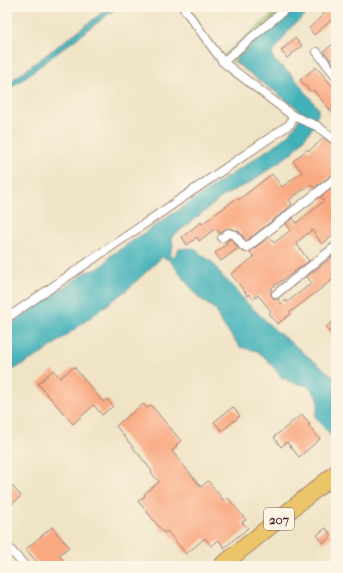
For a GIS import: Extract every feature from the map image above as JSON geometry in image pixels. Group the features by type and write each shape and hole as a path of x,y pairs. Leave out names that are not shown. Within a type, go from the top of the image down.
{"highway":[{"name":"207","path":"228,564 336,473"}],"street":[{"path":"183,7 224,62 293,116 317,126 336,141"},
{"path":"224,62 288,7"},
{"path":"317,52 336,74"},
{"path":"7,318 290,124 293,116"},
{"path":"222,238 228,234 235,235 246,248 336,178"},
{"path":"276,294 336,246"},
{"path":"7,546 25,566"}],"green space":[{"path":"281,7 295,7 236,59 237,64 224,55"}],"water":[{"path":"110,7 118,7 7,91 7,84"},
{"path":"295,7 316,7 292,26 272,54 274,60 293,76 318,108 318,114 311,130 293,152 248,184 221,198 172,237 173,246 170,255 174,257 179,249 193,248 213,263 222,276 233,286 243,299 275,330 336,379 336,442 315,416 318,407 318,398 308,386 291,382 281,377 267,359 257,351 240,347 220,321 216,310 199,298 169,260 162,257 128,289 43,353 7,373 7,326 88,271 101,267 110,256 275,145 288,135 294,128 301,114 297,108 237,64 236,59"}],"building":[{"path":"318,7 336,7 336,16 314,35 309,28 324,14"},
{"path":"295,38 302,46 287,58 281,51"},
{"path":"336,42 336,67 324,51"},
{"path":"316,67 336,90 336,117 313,90 311,92 300,80"},
{"path":"324,138 336,147 336,173 314,188 311,184 289,200 292,204 286,210 246,241 239,231 229,228 219,233 216,228 199,241 197,237 187,245 182,237 201,222 202,224 237,198 238,200 272,174 282,187 302,172 293,161 308,149 309,151"},
{"path":"336,185 336,233 322,244 312,230 296,243 309,261 270,289 271,295 274,299 278,299 281,304 286,300 287,302 312,283 307,277 336,254 336,277 290,312 291,314 277,324 269,313 271,311 258,295 253,299 249,294 248,296 231,274 254,257 250,252 269,237 274,243 291,230 286,223 293,218 296,223 324,201 321,197"},
{"path":"229,239 232,240 238,248 221,261 215,253 227,244 226,242"},
{"path":"336,319 336,341 326,327"},
{"path":"74,367 103,402 107,399 113,406 102,415 94,405 73,424 38,384 53,370 60,378"},
{"path":"143,404 147,408 151,405 181,441 172,451 201,487 208,481 224,501 228,498 246,520 242,522 248,528 224,548 219,540 211,546 205,538 186,554 167,531 164,533 138,501 159,482 116,426"},
{"path":"233,407 240,416 222,431 214,422"},
{"path":"302,414 310,424 308,425 320,439 299,457 287,442 281,447 274,437"},
{"path":"7,480 21,496 7,509"},
{"path":"52,527 69,547 59,555 68,566 40,566 26,549"},
{"path":"326,528 332,536 323,543 317,535"}]}
